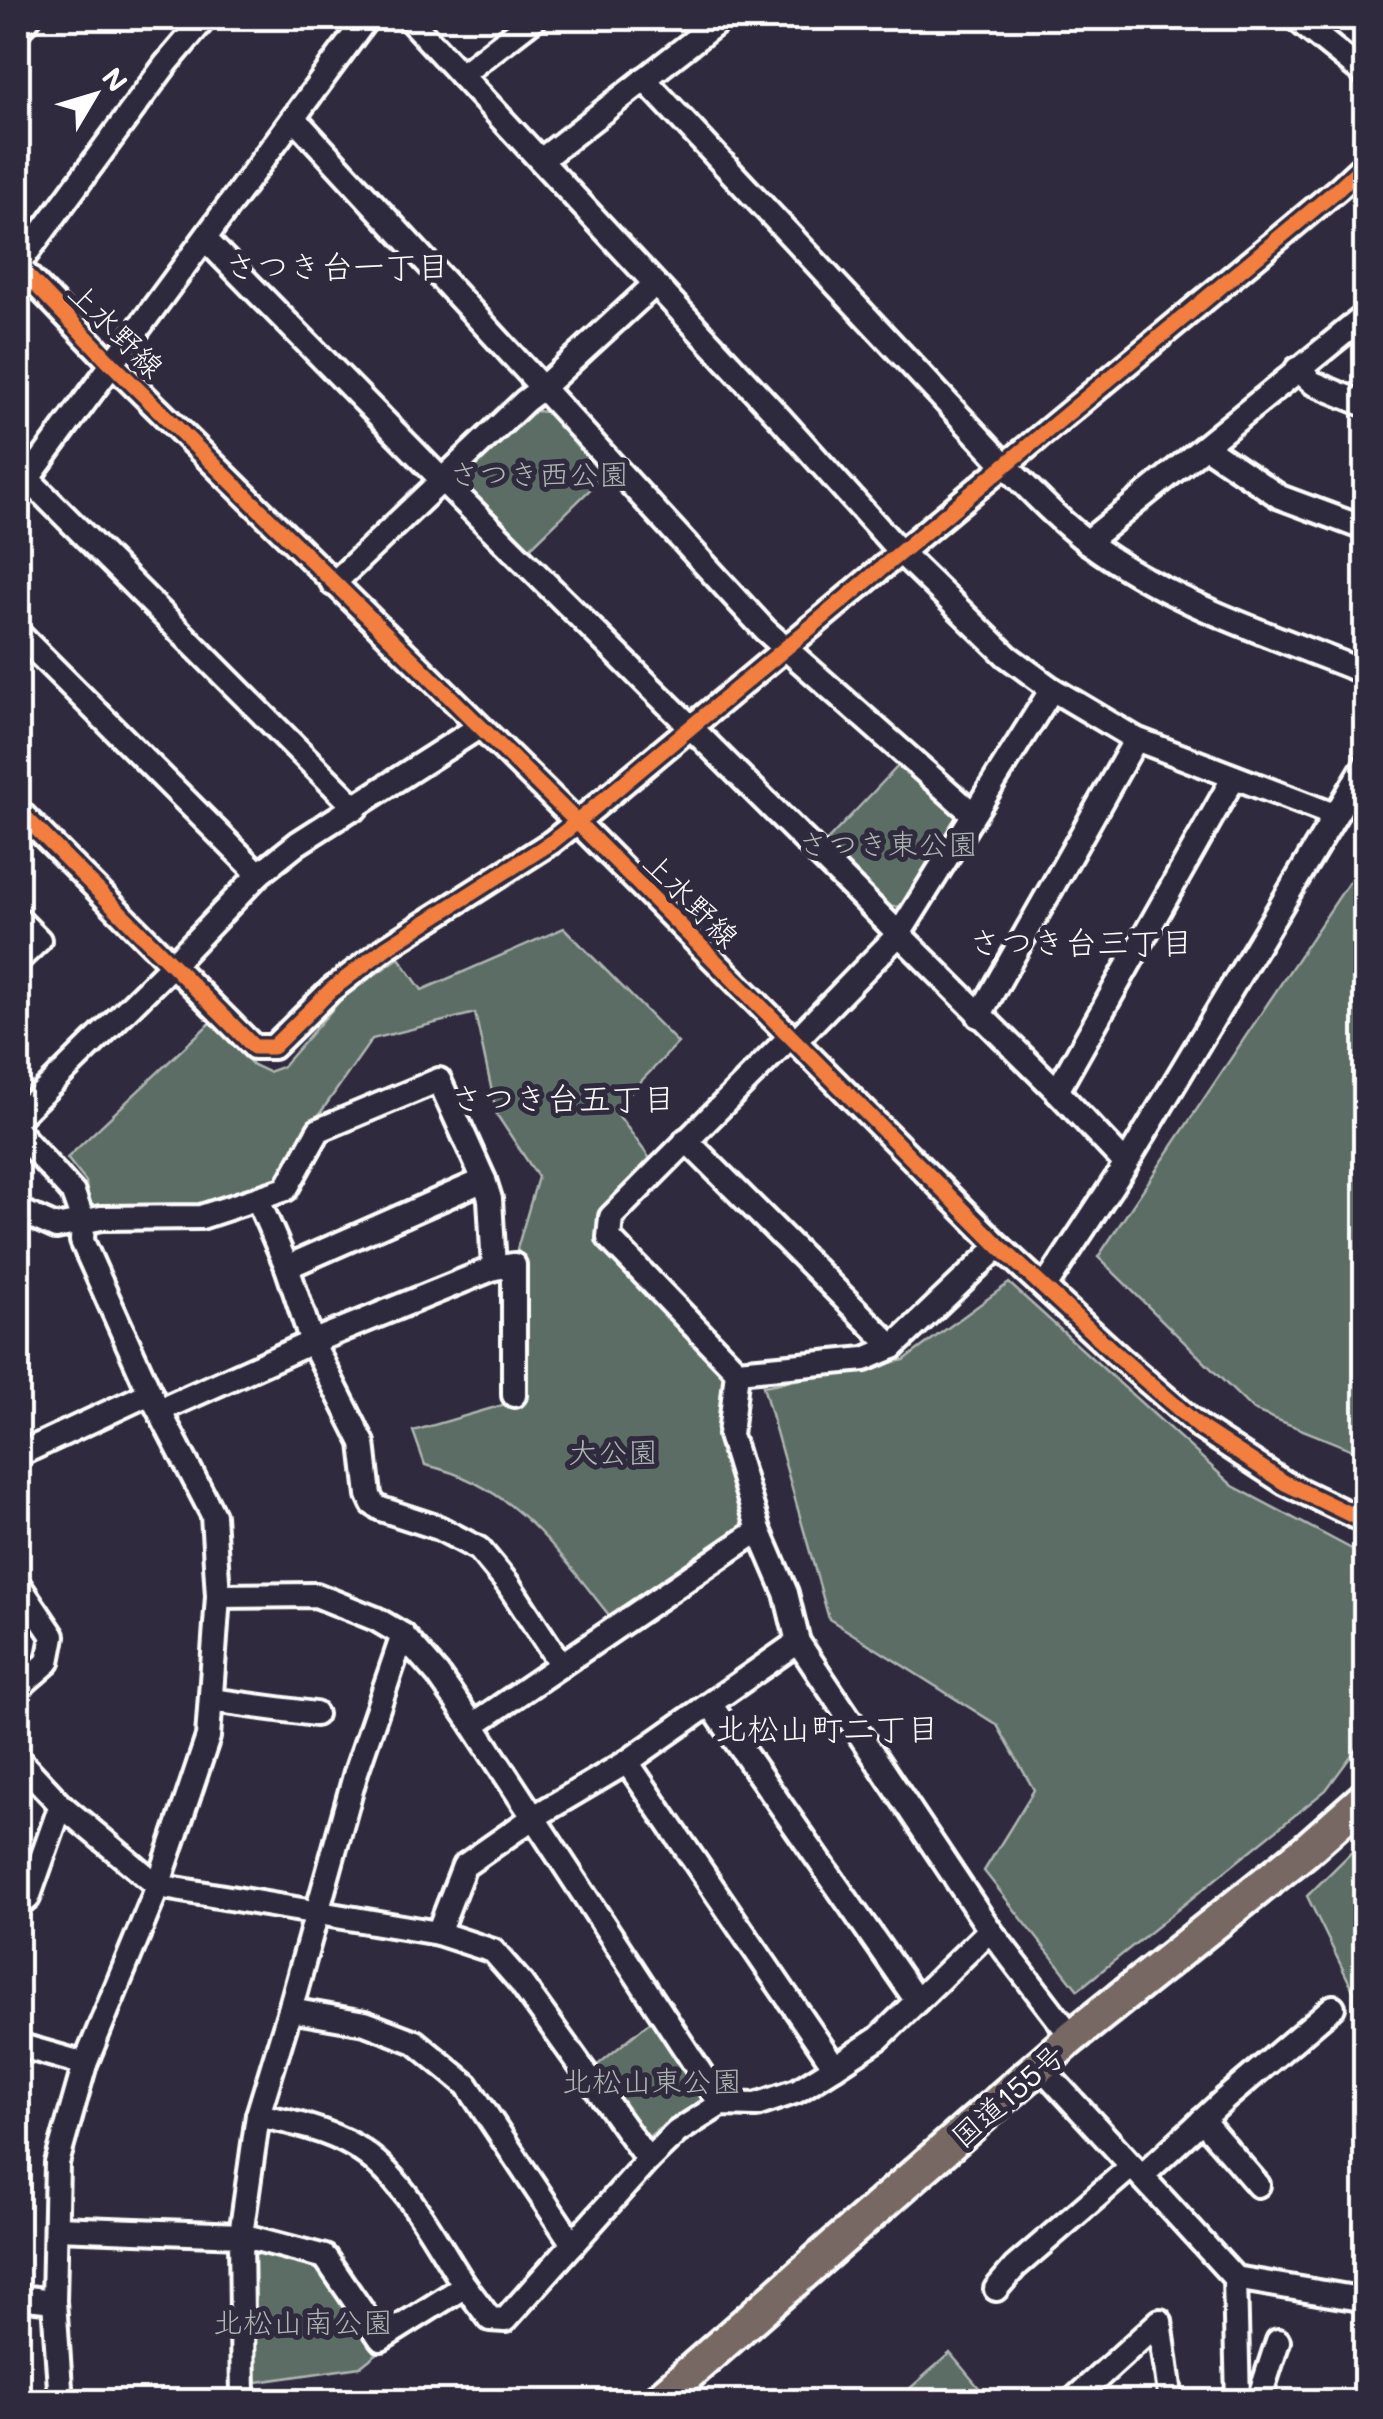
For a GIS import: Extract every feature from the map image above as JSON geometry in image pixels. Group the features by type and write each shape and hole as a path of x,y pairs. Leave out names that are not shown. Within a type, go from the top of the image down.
{"highway":[{"name":"国道155号","path":"656,2402 1072,2038 1305,1851 1366,1797"}],"street":[{"path":"18,31 29,18"},
{"path":"18,266 166,64 205,18"},
{"path":"356,808 22,485 368,18"},
{"path":"408,18 901,553 1007,656 1052,689 1136,739 1334,816"},
{"path":"461,75 535,18"},
{"path":"541,160 723,18"},
{"path":"1295,18 1366,75"},
{"path":"644,79 1006,466 1087,542 1174,596 1366,673"},
{"path":"294,118 765,630 973,814"},
{"path":"18,810 254,1047 272,1047 331,990 387,947 577,822 1366,163"},
{"path":"205,239 442,480 1057,1090 1126,1164"},
{"name":"上水野線","path":"18,266 1000,1246 1119,1357 1200,1428 1286,1483 1366,1522"},
{"path":"333,584 525,401 654,285"},
{"path":"1087,542 1366,315"},
{"path":"1297,369 1313,383 1366,405"},
{"path":"1206,447 1280,496 1366,530"},
{"path":"18,633 260,874"},
{"path":"737,1372 608,1238 611,1217 899,934 1052,689"},
{"path":"18,1117 260,874 298,844 479,728"},
{"path":"980,1016 1136,739"},
{"path":"1045,1287 1126,1164 1366,764"},
{"path":"1057,1090 1234,777"},
{"path":"18,919 39,940 18,960"},
{"path":"18,1210 56,1228 101,1218 200,1217 258,1200 286,1189 318,1130 439,1080 490,1199 494,1268"},
{"path":"18,1132 73,1193 82,1221 82,1241 155,1402 212,1514 218,1596 208,1737 158,1886 84,2064 57,2163 54,2300 61,2402"},
{"path":"686,1140 892,1346"},
{"path":"287,1267 484,1180"},
{"path":"258,1200 287,1267 312,1342 363,1443 372,1504 440,1528 479,1550 508,1584 561,1666"},
{"path":"737,1372 866,1359 892,1346 1000,1246"},
{"path":"18,1455 494,1268 514,1264 514,1396"},
{"path":"737,1372 730,1435 759,1530 786,1593 798,1642 990,1930 1072,2038"},
{"path":"473,1725 759,1530"},
{"path":"18,1584 53,1636 48,1662 18,1688"},
{"path":"218,1596 316,1595 376,1619 403,1635 473,1725 721,2104"},
{"path":"243,2402 242,2235 258,2116 356,1772 403,1635"},
{"path":"438,1932 464,1866 534,1817 627,1762 798,1642"},
{"path":"211,1700 314,1714"},
{"path":"710,1704 918,2001"},
{"path":"18,1760 62,1806 158,1886 438,1932 493,1950 648,2160"},
{"path":"627,1762 835,2067"},
{"path":"18,1906 28,1898 62,1806"},
{"path":"258,2116 302,2125 353,2146 380,2166 402,2190 490,2319 504,2320 677,2132 721,2104 756,2105 797,2091 835,2067 878,2038 990,1930"},
{"path":"996,2289 1015,2266 1202,2120 1333,2007"},
{"path":"290,2010 365,2023 416,2042 467,2085 573,2244"},
{"path":"18,2045 84,2064"},
{"path":"1040,2066 1234,2278 1364,2297"},
{"path":"1202,2120 1258,2184"},
{"path":"57,2228 242,2235 324,2257 381,2339 464,2286"},
{"path":"1234,2278 1238,2402"},
{"path":"18,2297 54,2300"},
{"path":"1074,2400 1160,2321 1171,2402"},
{"path":"1258,2402 1278,2341"}],"green space":[{"name":"さつき西公園","path":"535,411 547,412 605,475 529,549 459,482"},
{"name":"さつき東公園","path":"901,763 960,814 901,906 885,908 822,846"},
{"path":"1365,858 1365,1455 1253,1410 1098,1257"},
{"name":"大公園","path":"564,928 678,1043 614,1109 651,1160 599,1211 597,1240 722,1369 726,1385 718,1434 746,1524 609,1615 551,1544 508,1503 456,1474 425,1465 413,1431 520,1400 523,1260 517,1249 538,1177 497,1115 475,1013 372,1039 314,1122 287,1176 264,1191 203,1208 89,1211 86,1182 67,1158 211,1022 253,1065 268,1072 282,1067 344,996 399,958 422,990"},
{"path":"1009,1283 1233,1486 1365,1556 1365,1737 1326,1790 1078,1990 984,1871 1034,1790 997,1725 829,1619 763,1386 904,1360"},
{"path":"1365,1839 1365,2087 1355,2077 1354,1992 1307,1896"},
{"name":"北松山東公園","path":"658,2015 710,2092 706,2106 674,2117 643,2141 594,2068"},
{"name":"北松山南公園","path":"252,2249 324,2261 384,2348 360,2367 250,2383"},
{"path":"950,2353 990,2401 899,2398"}],"cycle path":[{"path":"18,810 254,1047 273,1047 331,990 387,947 577,822 1366,163"},
{"path":"18,266 999,1246 1201,1428 1285,1483 1366,1522"}],"district":[{"name":"さつき台一丁目","path":"337,265"},
{"name":"さつき台三丁目","path":"1081,941"},
{"name":"さつき台五丁目","path":"563,1097"},
{"name":"北松山町二丁目","path":"827,1727"}]}
